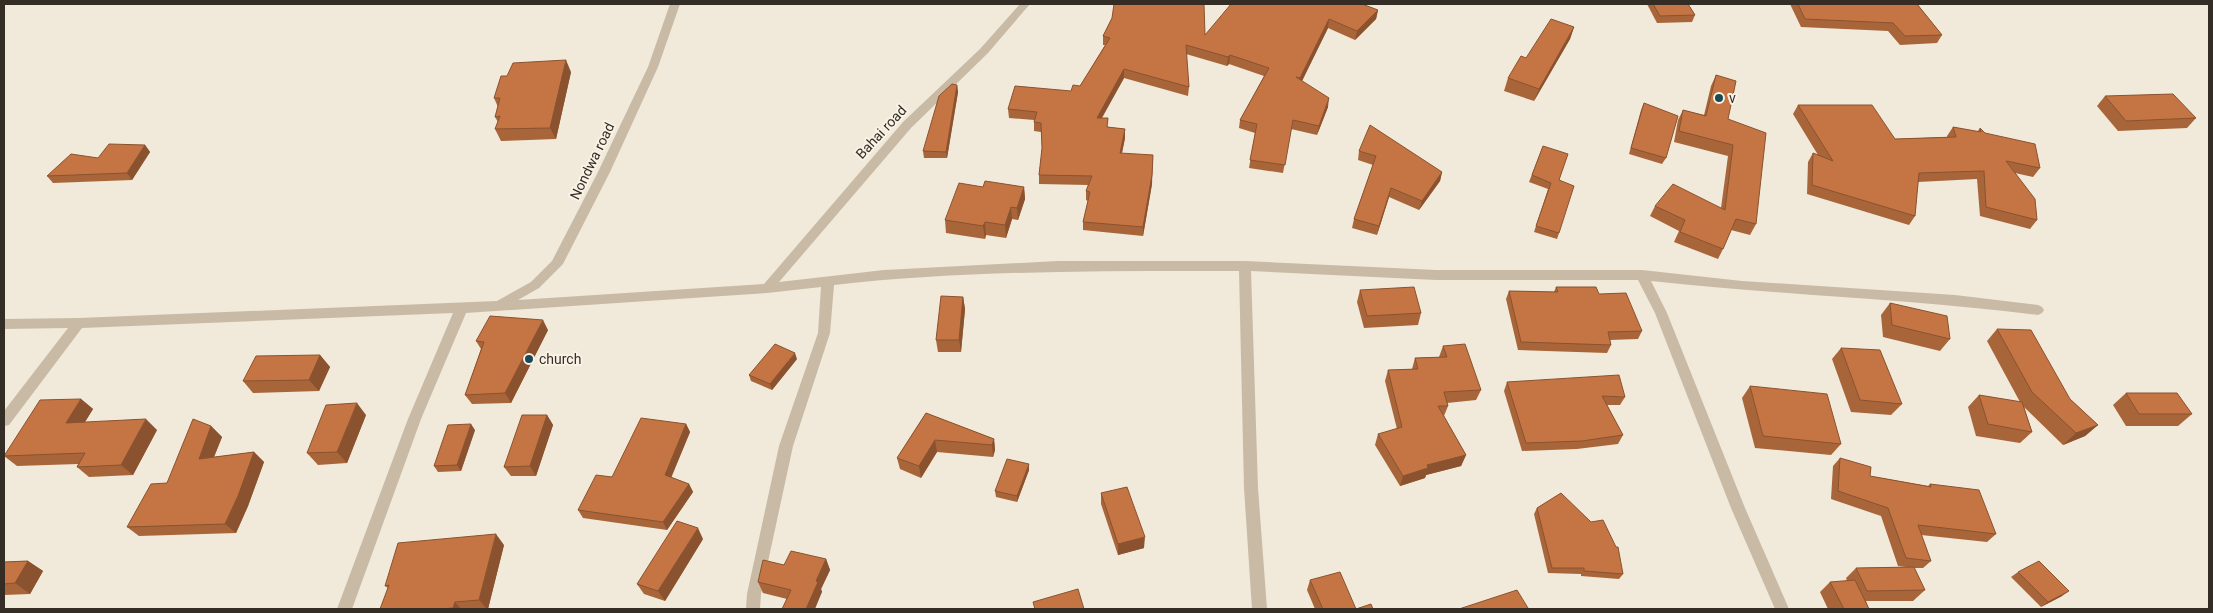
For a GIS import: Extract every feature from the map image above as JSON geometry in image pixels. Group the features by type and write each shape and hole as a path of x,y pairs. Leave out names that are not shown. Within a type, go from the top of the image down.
{"street":[{"name":"Nondwa road","path":"499,304 535,285 557,264 604,172 653,67 675,4"},
{"name":"Bahai road","path":"767,288 900,132 984,51 1025,4"},
{"path":"4,324 79,323 462,308 499,304 767,288 884,275 1058,266 1245,266 1436,275 1642,275 1742,286 1954,300 2038,310"},
{"path":"1245,266 1251,488 1260,609"},
{"path":"1642,275 1661,313 1738,508 1782,609"},
{"path":"753,609 754,594 786,446 824,333 828,281"},
{"path":"345,609 400,452 434,366 462,308"},
{"path":"4,421 79,323"}],"building":[{"path":"1114,4 1204,4 1205,35 1231,4 1362,4 1378,10 1357,31 1329,19 1300,78 1296,77 1329,98 1319,126 1293,120 1285,165 1250,160 1257,124 1240,120 1269,68 1230,55 1228,57 1186,45 1189,87 1124,69 1097,118 1108,118 1107,127 1125,129 1120,153 1153,155 1152,175 1143,227 1083,222 1090,192 1086,191 1092,176 1039,175 1042,148 1041,123 1034,122 1037,112 1008,109 1015,86 1071,91 1073,85 1080,86 1110,38 1103,36 1112,18"},
{"path":"1653,4 1688,4 1695,15 1660,16"},
{"path":"1798,4 1917,4 1942,35 1905,36 1893,23 1805,19"},
{"path":"1551,19 1574,27 1539,89 1508,78 1521,56 1526,58"},
{"path":"566,60 550,128 495,129 500,116 495,117 500,98 494,98 501,76 507,76 513,63"},
{"path":"1716,75 1736,81 1728,119 1766,133 1756,224 1736,219 1723,249 1680,232 1685,220 1655,206 1673,184 1725,210 1733,145 1679,131 1683,110 1706,116"},
{"path":"952,84 957,85 946,152 923,151 939,96"},
{"path":"2173,94 2196,118 2126,121 2105,96"},
{"path":"1644,103 1678,116 1666,158 1631,148"},
{"path":"1798,105 1872,105 1895,139 1956,137 1953,127 1981,132 1980,128 1985,133 2035,144 2040,168 2006,161 2035,199 2037,220 1986,207 1984,171 1919,173 1915,216 1812,185 1813,153 1833,161"},
{"path":"1370,125 1442,172 1422,201 1391,188 1379,226 1354,219 1376,156 1359,151"},
{"path":"109,144 145,145 127,173 47,176 71,154 98,158"},
{"path":"1543,146 1568,154 1559,180 1574,186 1559,233 1536,226 1551,183 1532,175"},
{"path":"985,181 1024,187 1017,208 1011,207 1005,225 985,222 983,226 945,220 959,183 983,187"},
{"path":"1414,287 1421,313 1367,316 1360,290"},
{"path":"1556,287 1596,287 1599,294 1626,293 1642,331 1608,332 1611,345 1521,342 1509,291 1558,292"},
{"path":"941,296 963,297 959,340 936,340"},
{"path":"1890,303 1947,316 1950,339 1892,325"},
{"path":"490,316 543,320 505,393 465,395 484,342 476,341"},
{"path":"1997,329 2031,330 2070,399 2098,425 2076,433 2032,392"},
{"path":"775,344 795,353 770,384 749,375"},
{"path":"1465,344 1481,390 1444,392 1448,406 1438,406 1466,455 1427,465 1428,468 1403,476 1378,434 1402,427 1388,370 1418,369 1415,358 1447,357 1443,346"},
{"path":"1841,348 1880,350 1902,404 1860,400"},
{"path":"320,355 309,380 243,381 256,356"},
{"path":"1619,375 1625,397 1602,396 1623,435 1582,441 1526,443 1507,382"},
{"path":"1750,386 1827,394 1841,444 1763,436"},
{"path":"2126,393 2177,393 2192,414 2139,414"},
{"path":"1979,395 2022,402 2032,432 1988,424"},
{"path":"81,399 66,423 146,419 121,465 77,467 85,453 4,456 40,400"},
{"path":"357,403 337,452 307,453 326,405"},
{"path":"926,413 994,439 992,445 935,440 919,466 897,458"},
{"path":"522,415 547,415 530,466 504,467"},
{"path":"641,418 686,424 665,475 689,484 663,522 578,510 596,475 612,477"},
{"path":"193,419 211,426 199,459 254,452 238,496 225,524 127,527 151,484 167,483"},
{"path":"471,424 457,465 434,466 448,425"},
{"path":"1840,458 1871,467 1870,476 1931,487 1930,484 1979,490 1996,534 1918,525 1931,561 1906,558 1888,508 1838,491"},
{"path":"1007,459 1029,464 1017,496 995,491"},
{"path":"1127,487 1145,537 1118,544 1101,493"},
{"path":"1561,493 1591,522 1603,520 1616,547 1618,547 1623,574 1584,571 1584,568 1552,568 1537,508"},
{"path":"677,521 698,528 658,591 637,584"},
{"path":"496,534 479,600 455,602 453,608 380,609 389,585 385,586 398,543"},
{"path":"791,551 826,559 806,609 782,609 791,590 758,582 763,560 784,565"},
{"path":"28,561 15,583 4,584 4,562"},
{"path":"2039,561 2069,591 2048,602 2018,572"},
{"path":"1914,567 1925,590 1867,591 1856,568"},
{"path":"1340,572 1356,609 1323,609 1310,580"},
{"path":"1855,580 1869,609 1844,609 1830,582"},
{"path":"1078,589 1084,609 1035,609 1033,602"},
{"path":"1517,590 1528,608 1459,609"},
{"path":"1371,604 1373,609 1356,609"}],"place":[{"name":"v","path":"1719,98"},
{"name":"church","path":"529,359"}]}
